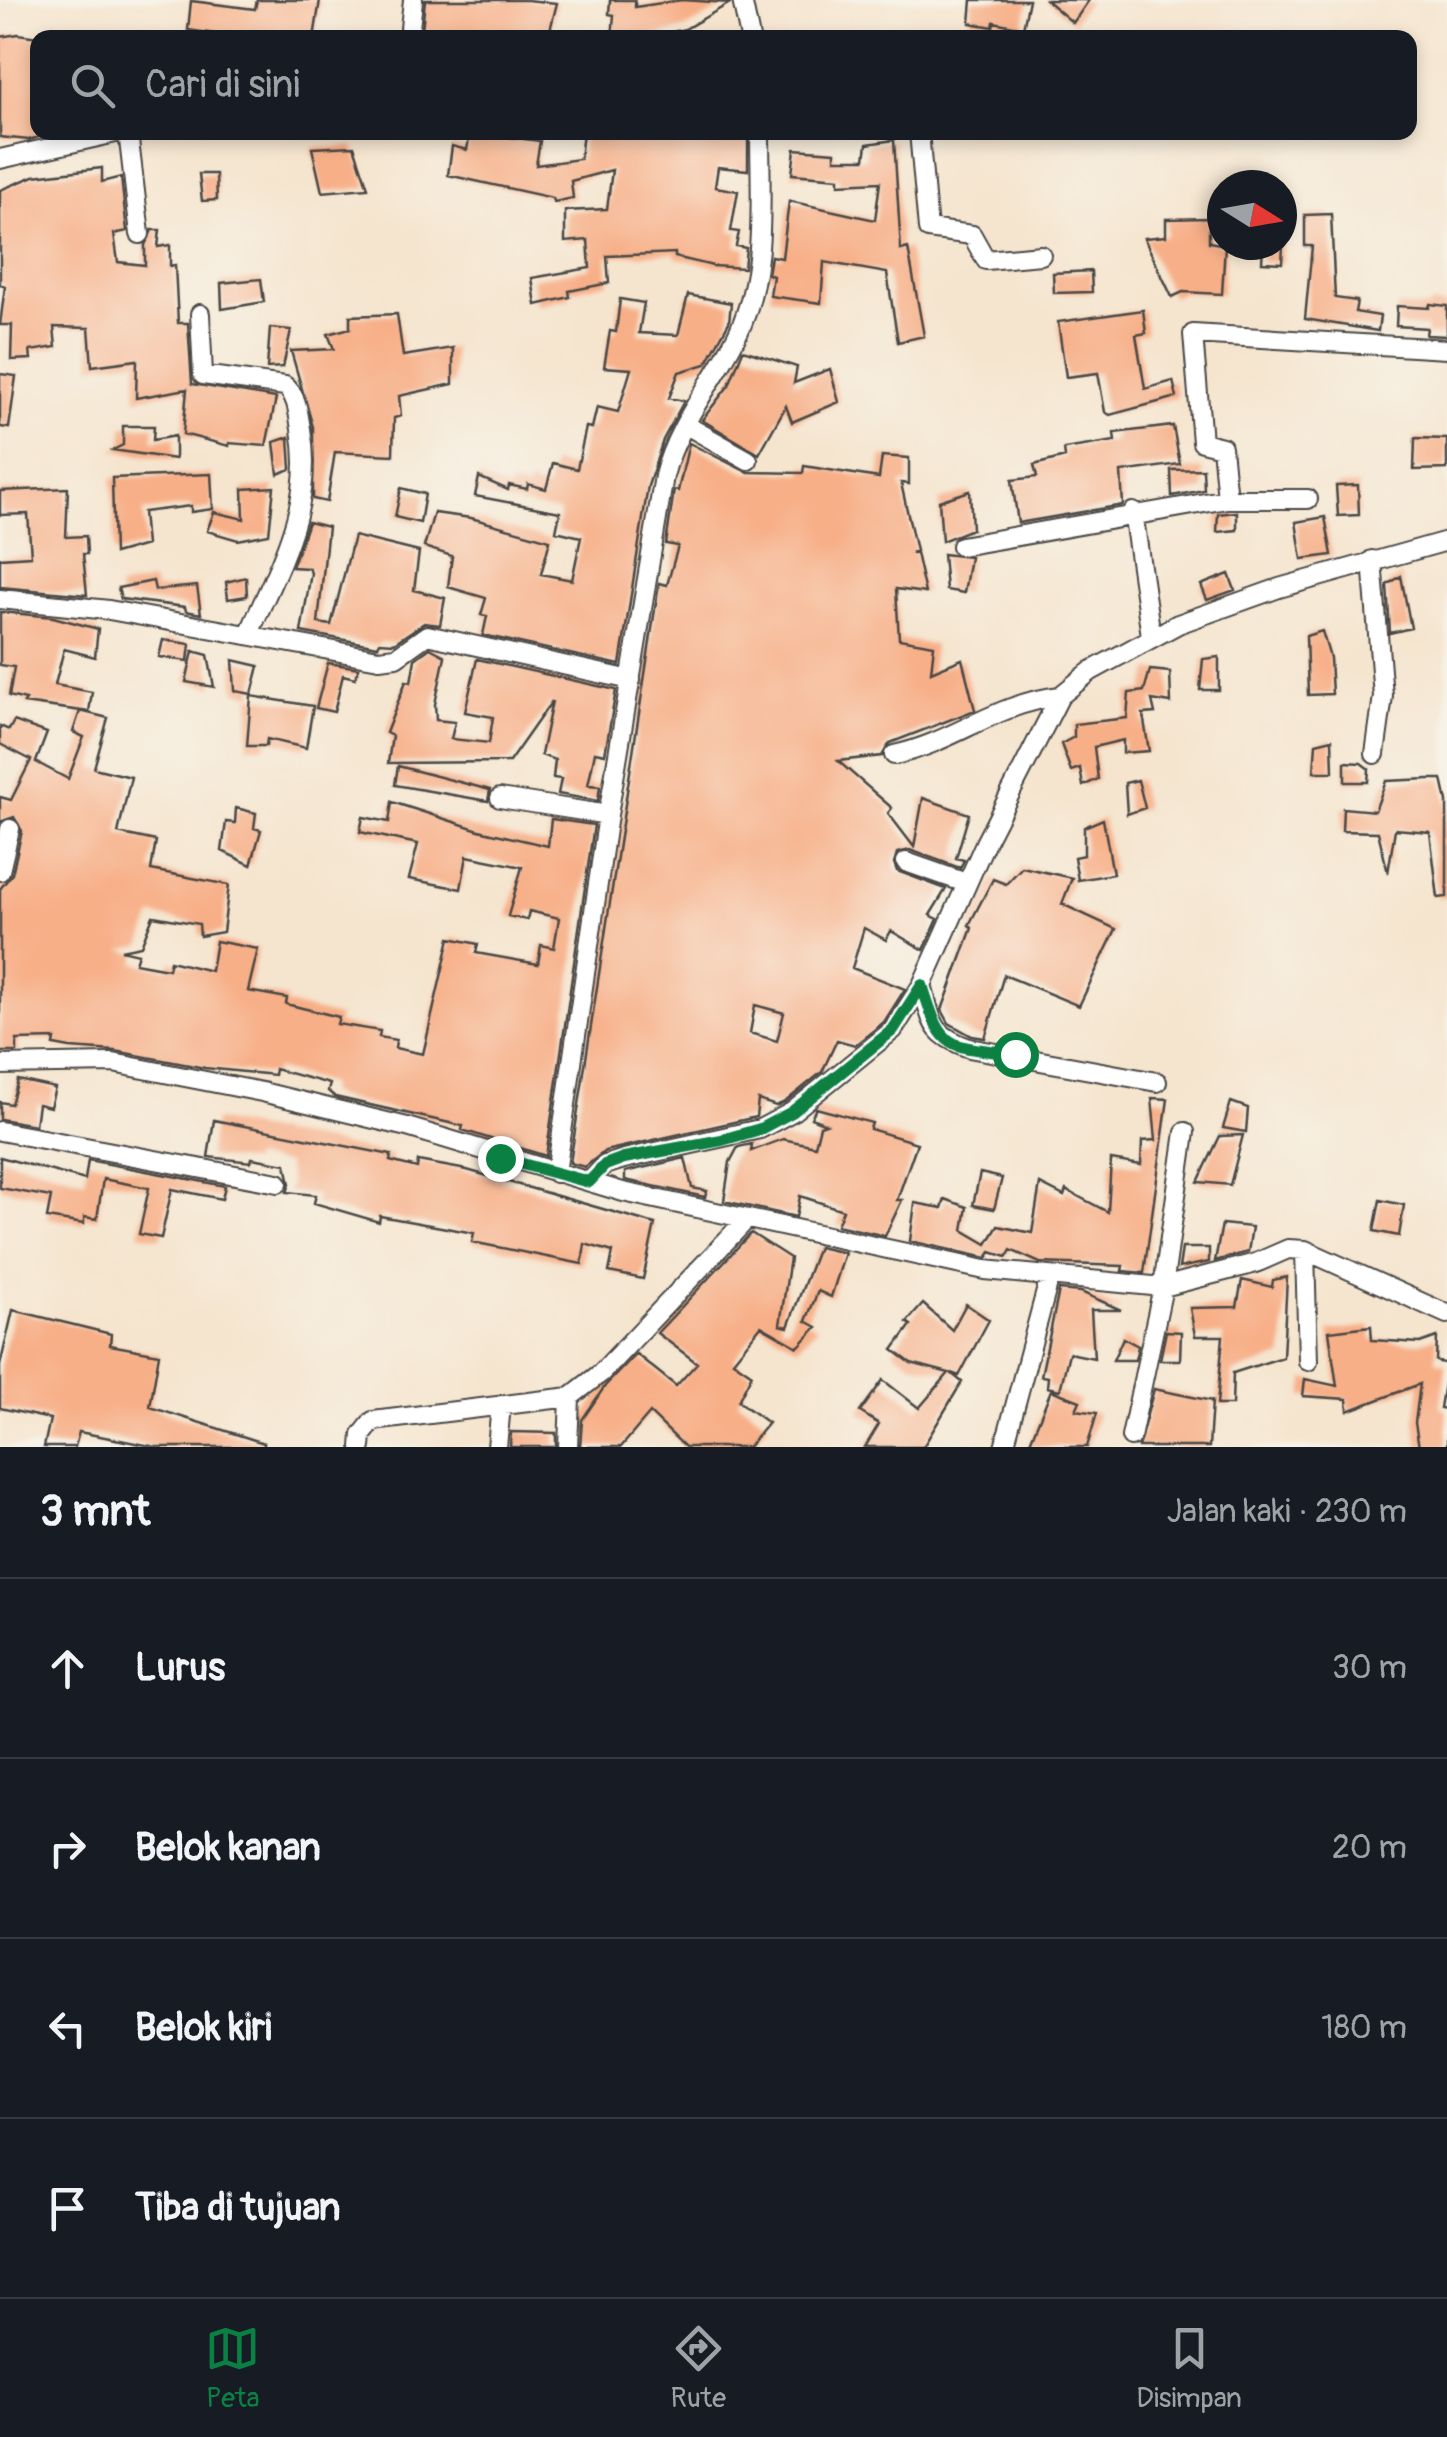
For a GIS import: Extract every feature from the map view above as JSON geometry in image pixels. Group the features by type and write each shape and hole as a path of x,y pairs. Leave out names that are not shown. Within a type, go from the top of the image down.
{"street":[{"path":"410,30 412,0"},
{"path":"742,0 748,30"},
{"path":"0,159 84,140"},
{"path":"129,140 140,234"},
{"path":"556,1173 608,815 664,476 686,425 738,333 754,288 760,238 760,140"},
{"path":"921,140 928,228 972,235 986,260 1042,255"},
{"path":"200,314 203,376 285,386 295,398 305,450 297,526 249,634"},
{"path":"1227,499 1222,446 1202,442 1193,334 1447,349"},
{"path":"686,425 748,460"},
{"path":"960,546 1133,512 1227,499 1308,499"},
{"path":"1133,512 1151,636"},
{"path":"589,1182 605,1165 624,1158 760,1129 792,1112 893,1030 922,985 966,883 1060,696 1091,671 1151,636 1279,588 1447,542"},
{"path":"1372,560 1383,696 1375,754"},
{"path":"0,599 109,610 379,660 396,657 427,634 631,680"},
{"path":"894,754 918,750 1016,702 1060,696"},
{"path":"500,798 608,815"},
{"path":"0,871 2,848 10,830"},
{"path":"906,862 966,883"},
{"path":"922,985 935,1030 946,1040 969,1048 1157,1082"},
{"path":"0,1066 113,1063 358,1115 556,1173 745,1221 1050,1280 1163,1288 1256,1264 1288,1249 1304,1250 1447,1314"},
{"path":"0,1131 278,1183"},
{"path":"1131,1437 1163,1288 1186,1132"},
{"path":"361,1447 362,1436 373,1421 570,1397 601,1373 745,1221"},
{"path":"1304,1250 1308,1361"},
{"path":"1004,1447 1050,1280"},
{"path":"568,1447 570,1397"},
{"path":"497,1447 501,1405"}],"building":[{"path":"257,0 320,0 315,30 188,30 191,1 255,9"},
{"path":"425,0 557,3 550,30 422,30"},
{"path":"610,0 635,0 635,7 682,0 730,3 681,30 613,30 614,15 609,14"},
{"path":"972,0 1029,0 1023,28 994,22 993,27 970,23"},
{"path":"1046,0 1089,0 1073,23"},
{"path":"30,36 29,140 0,137 0,37"},
{"path":"469,140 540,141 536,165 580,159 582,140 748,140 748,170 718,167 715,187 738,191 731,231 739,232 736,246 746,248 744,268 713,266 675,257 675,253 607,256 609,283 569,291 570,297 536,305 532,278 590,268 588,240 565,242 565,211 607,209 612,170 571,181 573,198 554,202 553,198 448,175 452,146 467,150"},
{"path":"894,140 901,250 908,248 924,336 898,342 887,273 824,262 821,303 770,296 773,276 768,274 771,256 782,258 789,201 875,220 880,182 839,184 839,178 792,174 795,149 835,152 835,159 865,159 867,144"},
{"path":"354,146 368,188 322,192 312,148"},
{"path":"102,168 102,182 121,177 127,231 114,234 118,262 145,265 145,245 152,230 160,230 158,247 170,245 170,266 175,265 178,323 188,323 192,384 276,398 266,446 229,446 183,434 187,389 136,398 137,360 92,366 89,328 54,327 56,347 30,351 31,359 11,360 12,325 0,325 5,286 0,284 0,190 34,176"},
{"path":"199,174 216,174 217,200 202,201"},
{"path":"1331,214 1335,298 1357,301 1355,312 1380,316 1378,331 1305,319 1312,246 1305,246 1305,215"},
{"path":"1207,218 1207,260 1224,260 1222,294 1183,292 1172,297 1144,238 1166,236 1166,219"},
{"path":"1091,271 1092,292 1054,293 1053,273"},
{"path":"261,279 264,302 222,309 221,283"},
{"path":"688,295 731,303 729,322 706,364 679,372 669,398 684,401 663,440 648,486 620,665 483,635 487,616 481,615 486,598 448,587 452,556 424,547 434,513 471,518 550,540 541,574 572,580 581,537 556,531 560,512 475,496 479,477 508,490 509,485 527,489 528,484 546,489 553,463 577,469 586,427 592,428 597,407 618,412 631,369 604,367 610,331 616,332 620,299 644,303 639,333 678,335"},
{"path":"1430,304 1447,306 1447,336 1426,335 1427,328 1396,326 1397,306 1429,308"},
{"path":"1143,310 1146,333 1136,335 1145,389 1173,381 1177,397 1110,415 1105,412 1098,373 1066,377 1058,322"},
{"path":"397,314 403,356 453,348 453,384 399,396 401,416 394,418 393,455 335,452 327,502 313,499 313,427 291,351 334,349 328,334 350,328 350,316"},
{"path":"270,328 291,330 283,367 267,368"},
{"path":"743,350 797,367 794,383 830,369 839,402 792,422 786,406 759,454 702,420 729,385"},
{"path":"0,374 16,376 9,428 0,427"},
{"path":"123,426 154,426 153,440 175,436 175,459 113,450 123,445"},
{"path":"1173,426 1180,464 1121,472 1123,505 1018,523 1012,480 1037,477 1034,465 1065,457 1064,449 1115,441 1114,433"},
{"path":"289,437 291,469 278,474 274,442"},
{"path":"1415,438 1447,439 1447,469 1414,470"},
{"path":"689,443 747,472 803,473 804,466 879,478 882,456 909,458 909,484 901,483 916,551 911,553 916,553 925,593 896,589 899,639 934,645 931,672 962,659 975,710 890,743 882,756 838,761 892,808 888,813 914,847 923,798 969,814 956,858 964,860 960,868 910,850 897,853 897,871 946,889 930,915 938,919 924,950 891,931 886,940 864,928 852,968 905,989 884,1022 855,1045 837,1040 822,1072 776,1106 758,1100 756,1117 605,1151 585,1167 570,1163 659,583 667,585 678,546 666,544 674,490 678,491","holes":["755,1005 784,1013 777,1041 750,1033"]},
{"path":"1203,469 1204,490 1172,496 1171,470"},
{"path":"211,474 213,509 191,512 191,506 143,512 146,545 114,554 112,478"},
{"path":"1358,485 1359,515 1338,516 1336,486"},
{"path":"274,487 269,534 238,540 207,531 214,512 244,519 243,489"},
{"path":"68,488 66,537 86,536 87,554 83,554 87,595 0,587 0,558 31,556 28,514 0,515 0,491"},
{"path":"401,488 425,494 420,523 395,517"},
{"path":"970,491 972,529 942,541 939,501"},
{"path":"1237,512 1237,530 1217,532 1218,514"},
{"path":"1325,517 1332,555 1302,559 1296,522"},
{"path":"308,522 328,527 318,623 331,625 354,536 419,552 414,590 445,598 440,625 424,623 394,643 380,642 378,646 301,632 311,573 309,568 292,567"},
{"path":"943,554 970,557 964,593 946,590"},
{"path":"1229,574 1235,590 1207,600 1201,585"},
{"path":"1401,576 1411,628 1390,633 1387,585"},
{"path":"246,577 247,596 228,599 226,582"},
{"path":"153,581 155,590 197,586 201,614 186,611 185,607 121,599 118,588"},
{"path":"0,612 53,617 98,629 95,657 64,649 55,685 92,692 89,712 24,703 26,700 9,696 14,667 0,665"},
{"path":"1322,631 1330,658 1332,694 1308,695 1306,636"},
{"path":"163,640 190,644 188,661 159,657"},
{"path":"430,648 445,656 435,704 436,720 455,722 451,739 489,743 493,717 465,712 477,659 616,690 605,754 595,752 588,785 600,786 598,801 558,794 561,779 553,778 555,760 541,755 552,701 509,762 388,763 392,736 386,733 406,681 411,682 415,659"},
{"path":"193,651 208,655 214,687 186,682"},
{"path":"1219,657 1219,690 1200,690 1203,659"},
{"path":"233,660 259,666 252,694 235,691"},
{"path":"328,663 359,668 355,678 343,675 334,712 316,708"},
{"path":"1150,670 1170,672 1171,703 1152,700 1155,713 1143,714 1149,751 1123,753 1123,740 1094,747 1098,779 1083,786 1080,768 1071,771 1061,744 1074,737 1074,724 1127,718 1129,693 1144,691"},
{"path":"251,696 313,706 306,748 267,739 266,746 247,746"},
{"path":"80,711 108,718 94,768 131,777 118,833 156,841 151,870 229,885 223,932 200,936 199,924 153,916 141,946 121,950 138,954 135,963 168,969 170,961 211,971 216,941 258,949 248,991 287,998 286,1004 339,1017 337,1024 380,1031 379,1037 396,1040 395,1048 423,1054 450,938 478,944 476,953 538,964 541,945 554,948 559,918 529,911 527,920 508,916 522,867 467,856 461,889 409,879 418,844 360,832 363,817 389,822 392,802 479,830 548,846 551,819 594,825 546,1156 462,1130 463,1126 335,1097 328,1091 330,1084 275,1069 274,1075 205,1068 115,1051 54,1045 55,1039 17,1040 17,1052 0,1052 0,889 12,874 22,831 14,817 0,822 0,797 11,800 31,760 0,744 0,726 9,730 14,721 47,733 36,762 68,779 84,737 73,732"},
{"path":"1332,739 1333,772 1314,772 1316,743"},
{"path":"1345,762 1361,763 1369,769 1368,782 1345,782"},
{"path":"398,766 490,790 488,801 395,785"},
{"path":"1442,779 1447,802 1447,897 1438,898 1430,832 1395,829 1388,873 1378,832 1342,831 1343,808 1375,811 1386,781"},
{"path":"1138,780 1145,808 1127,814 1125,783"},
{"path":"236,808 256,813 254,828 261,830 251,865 222,851 226,822 235,823"},
{"path":"1103,819 1113,874 1078,880 1074,857 1084,855 1084,827"},
{"path":"1022,867 1072,878 1062,904 1116,929 1079,1006 1004,975 985,1038 972,1036 949,1023 942,1010 972,928 969,925 993,879 1006,884"},
{"path":"18,1080 55,1088 50,1107 38,1104 35,1125 0,1119 0,1102 11,1104"},
{"path":"1152,1098 1168,1099 1144,1273 1122,1271 1123,1266 1040,1263 1011,1250 1007,1257 991,1252 987,1258 910,1241 915,1203 942,1208 945,1199 967,1207 963,1230 987,1244 998,1226 1032,1233 1040,1184 1064,1196 1066,1190 1108,1212 1111,1160 1141,1165 1142,1141 1156,1140"},
{"path":"1231,1102 1248,1108 1246,1132 1223,1128"},
{"path":"816,1108 872,1123 870,1129 917,1143 897,1200 902,1200 885,1236 837,1225 843,1210 800,1196 796,1217 724,1201 730,1162 738,1147 752,1144 751,1151 783,1139 815,1146 820,1126 826,1124 811,1118"},
{"path":"214,1120 391,1155 390,1161 417,1168 418,1161 467,1170 655,1224 643,1279 609,1272 613,1252 585,1244 582,1264 472,1242 474,1233 380,1216 379,1222 314,1203 316,1195 287,1192 290,1184 286,1164 208,1157"},
{"path":"1243,1135 1230,1185 1198,1182 1220,1136"},
{"path":"0,1157 85,1180 88,1160 225,1186 222,1199 172,1189 161,1238 139,1234 149,1188 103,1179 97,1219 84,1217 84,1224 47,1218 51,1197 0,1188"},
{"path":"685,1158 692,1188 707,1191 705,1197 625,1180 625,1172"},
{"path":"980,1173 1002,1178 994,1209 973,1205"},
{"path":"1380,1200 1404,1205 1399,1236 1374,1231"},
{"path":"1222,1224 1252,1227 1248,1252 1215,1261"},
{"path":"751,1233 790,1258 780,1325 788,1327 818,1247 845,1253 831,1297 818,1291 806,1321 817,1327 798,1347 761,1326 733,1361 752,1374 738,1401 768,1423 748,1447 685,1447 650,1413 621,1447 580,1447 582,1420 605,1386 636,1354 676,1386 697,1363 657,1333"},
{"path":"1182,1248 1209,1248 1209,1262 1179,1268"},
{"path":"1287,1277 1283,1357 1233,1373 1232,1405 1217,1405 1223,1336 1195,1336 1190,1308 1237,1307 1242,1280 1272,1287 1273,1280"},
{"path":"1059,1290 1081,1292 1121,1310 1091,1310 1094,1358 1069,1353 1060,1390 1047,1387 1048,1377 1041,1376"},
{"path":"923,1304 952,1330 966,1304 989,1320 959,1376 951,1373 962,1382 923,1447 865,1447 879,1424 860,1412 883,1380 919,1408 949,1373 911,1363 893,1350 911,1325 907,1322"},
{"path":"13,1310 111,1334 110,1345 159,1354 150,1407 264,1443 264,1447 156,1447 79,1432 75,1447 44,1447 50,1419 0,1408 0,1366"},
{"path":"1371,1326 1372,1340 1420,1343 1437,1337 1436,1361 1447,1364 1440,1408 1447,1409 1447,1447 1419,1447 1415,1423 1420,1384 1348,1411 1347,1399 1303,1396 1305,1379 1337,1386 1329,1331"},
{"path":"1166,1331 1181,1332 1180,1360 1160,1360"},
{"path":"1123,1338 1138,1346 1135,1360 1113,1360"},
{"path":"1154,1389 1212,1401 1209,1447 1138,1447"},
{"path":"1051,1390 1080,1401 1076,1410 1097,1413 1087,1447 1028,1447"},
{"path":"511,1432 556,1433 556,1447 510,1447"}],"route":[{"path":"500,1158 589,1182 605,1165 624,1158 690,1147 760,1129 792,1112 861,1059 893,1030 922,985 935,1030 946,1040 969,1048 1015,1054"}]}
